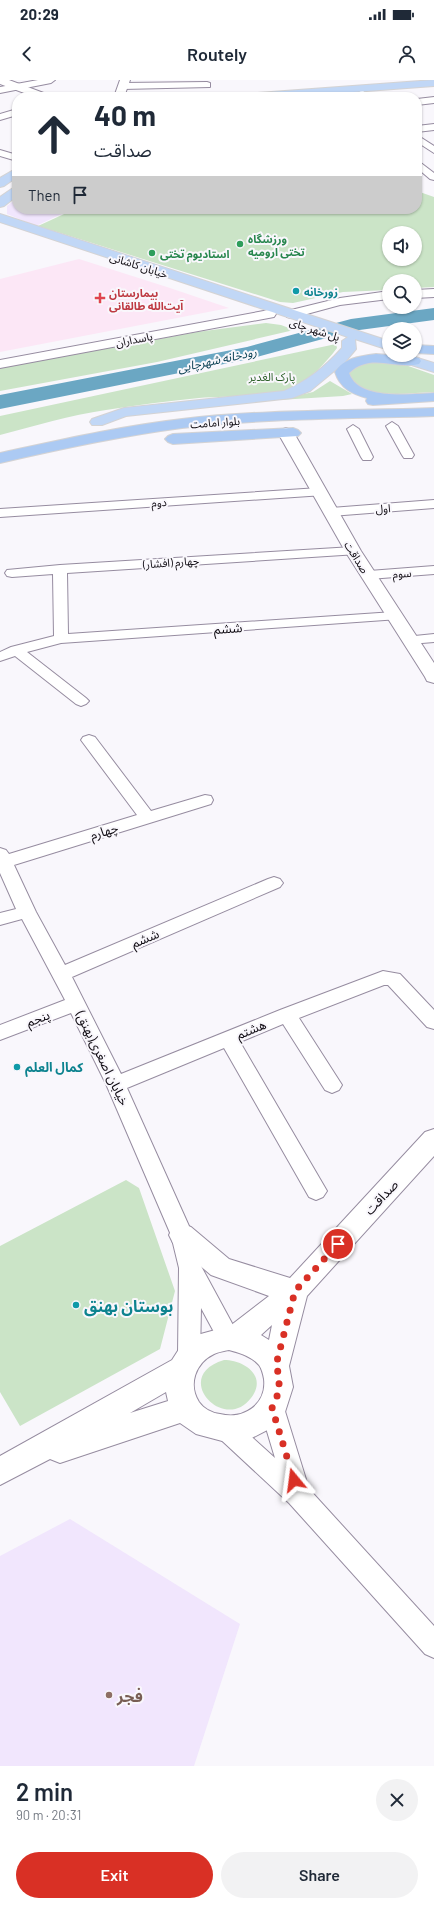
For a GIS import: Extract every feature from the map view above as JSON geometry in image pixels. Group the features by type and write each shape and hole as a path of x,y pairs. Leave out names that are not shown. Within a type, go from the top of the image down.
{"highway":[{"path":"422,353 434,350"},
{"path":"382,357 357,361 347,366 342,372 343,380 349,386 387,398"},
{"path":"359,404 387,398 434,397"},
{"name":"بلوار امامت","path":"90,423 158,416 359,404 434,402"},
{"name":"بلوار امامت","path":"0,458 70,442 209,421 434,412"},
{"path":"345,430 434,424"},
{"path":"70,442 309,432"}],"main road":[{"path":"0,80 32,92"},
{"path":"312,92 434,83"},
{"path":"394,92 434,88"},
{"path":"0,174 12,166"},
{"path":"0,184 12,175"},
{"path":"0,193 12,184"},
{"path":"0,203 12,194"},
{"name":"خیابان کاشانی","path":"1,220 286,316"},
{"name":"خیابان کاشانی","path":"1,220 286,316"},
{"path":"422,294 434,293"},
{"name":"پاسداران","path":"0,364 286,316 324,303 351,298 382,296"},
{"name":"پل شهر چای","path":"286,316 363,337 382,345"},
{"name":"پل شهر چای","path":"286,316 349,341 382,347"},
{"path":"90,423 124,412 287,395 305,388 340,360 348,349 349,341"},
{"path":"422,357 434,360"},
{"path":"422,360 434,368"},
{"name":"صداقت","path":"286,433 352,551 434,677"},
{"name":"صداقت","path":"232,1338 295,1291 434,1140"},
{"path":"182,1235 220,1267 262,1282 295,1291"},
{"name":"صداقت","path":"276,1365 295,1291"},
{"path":"9,1467 185,1362 202,1344 232,1338 252,1343 266,1352 276,1365 279,1375 280,1386 278,1398 264,1417 253,1424 240,1428 226,1429 203,1423 186,1408 180,1395 178,1382 185,1362"},
{"path":"9,1467 186,1408"}],"street":[{"path":"0,90 51,80"},
{"path":"124,83 207,85"},
{"path":"422,101 434,100"},
{"path":"0,117 12,113"},
{"path":"422,128 434,127"},
{"path":"422,142 434,150"},
{"path":"423,152 434,150"},
{"path":"0,153 12,157"},
{"path":"422,167 434,177"},
{"path":"422,178 434,177"},
{"path":"392,426 408,455"},
{"path":"345,430 367,457"},
{"name":"دوم","path":"0,512 319,492"},
{"name":"اول","path":"331,512 434,504"},
{"name":"چهارم (افشار)","path":"12,572 352,551"},
{"path":"60,569 61,639"},
{"name":"سوم","path":"369,576 434,570"},
{"name":"ششم","path":"0,657 16,650 61,639 394,616"},
{"path":"410,640 434,638"},
{"path":"16,650 81,701"},
{"path":"90,740 148,818"},
{"name":"چهارم","path":"2,858 148,818 205,800"},
{"name":"خیابان اصغری(بهنق)","path":"2,858 27,912 61,974 116,1084 182,1235 190,1268"},
{"name":"ششم","path":"61,974 274,883"},
{"path":"0,919 27,912"},
{"name":"هشتم","path":"116,1084 286,1015 388,978 393,980 434,1022"},
{"name":"پنجم","path":"0,1033 76,1003"},
{"path":"286,1015 332,1085"},
{"path":"228,1039 316,1190"},
{"path":"190,1268 232,1338"},
{"path":"185,1362 190,1268"},
{"path":"272,1408 298,1495"},
{"path":"226,1429 298,1495 434,1645"}],"shaded area":[{"path":"12,202 12,214 61,214 36,226 7,214 7,206"},
{"name":"بیمارستان آیت‌الله طالقانی","path":"79,259 229,308 0,352 0,279"},
{"name":"فجر","path":"70,1519 240,1624 194,1766 0,1766 0,1556"}],"green space":[{"name":"ورزشگاه تختی ارومیه","path":"422,193 434,197 434,287 422,288 422,274 382,274 382,290 343,292 293,303 280,302 38,226 64,214 422,214"},
{"path":"266,323 281,325 294,330 157,362 0,391 0,368 197,332"},
{"name":"پارک الغدیر","path":"336,344 337,348 328,360 316,371 298,386 283,392 260,395 199,398 118,408 66,418 0,435 0,416"},
{"path":"366,362 397,362 434,375 434,392 389,394 378,393 358,386 349,379 349,372"},
{"path":"330,381 352,394 343,396 279,400 313,392"},
{"path":"126,1180 139,1188 175,1291 160,1349 20,1426 0,1392 0,1246"},
{"path":"224,1360 246,1366 255,1376 257,1383 256,1390 251,1398 240,1407 228,1410 216,1406 207,1398 202,1389 202,1378 209,1368"}],"waterway":[{"name":"رودخانه شهرچایی","path":"0,402 249,353 351,325 434,314"}],"place":[{"name":"ورزشگاه تختی ارومیه","path":"240,244"},
{"name":"استادیوم تختی","path":"152,253"},
{"name":"زورخانه","path":"296,291"},
{"name":"بیمارستان آیت‌الله طالقانی","path":"100,298"},
{"name":"کمال العلم","path":"17,1067"},
{"name":"بوستان بهنق","path":"76,1305"},
{"name":"فجر","path":"109,1695"}],"route":[{"path":"294,1480 272,1408 278,1398 280,1386 276,1365 295,1291 338,1244"}]}
